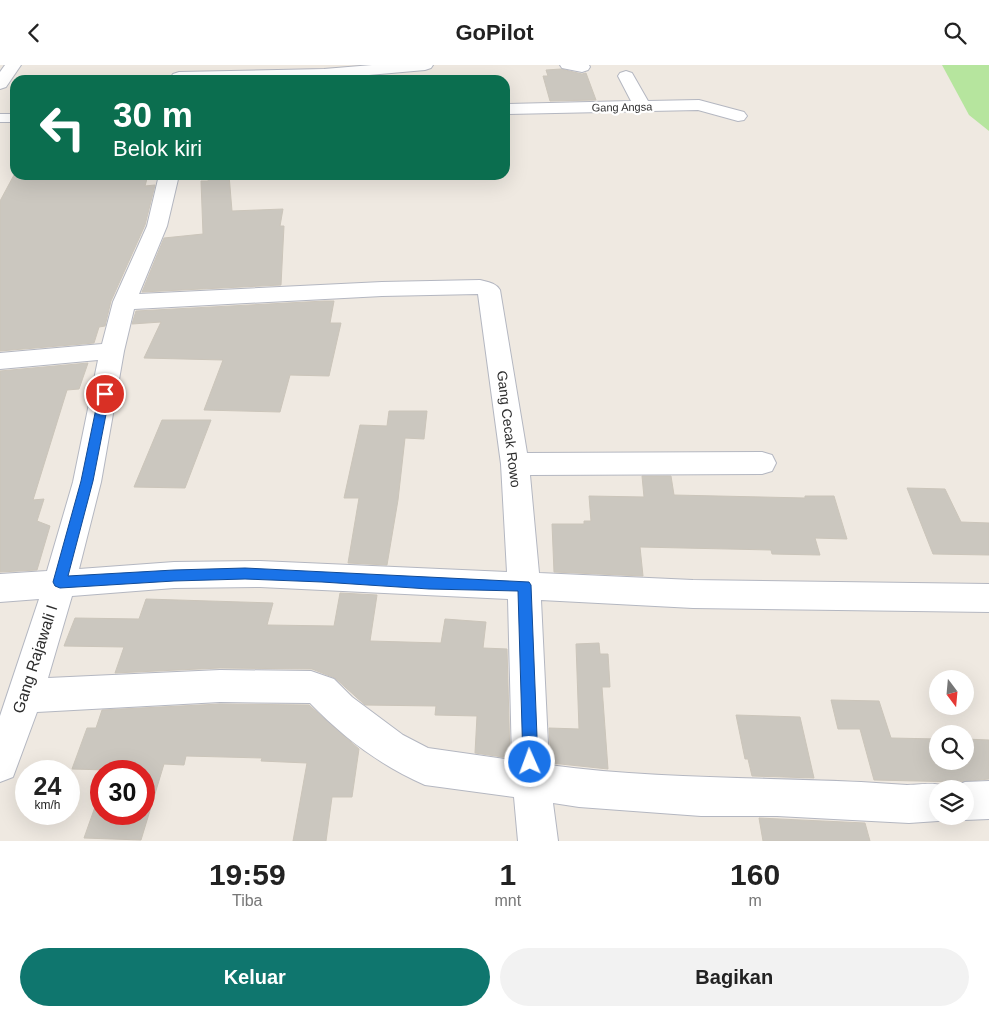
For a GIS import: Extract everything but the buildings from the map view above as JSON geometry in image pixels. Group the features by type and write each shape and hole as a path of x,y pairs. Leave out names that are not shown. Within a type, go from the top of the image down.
{"street":[{"path":"0,84 13,65"},
{"path":"180,74 324,74 425,65"},
{"path":"626,77 643,107"},
{"name":"Gang Angsa","path":"510,109 699,105 738,116"},
{"name":"Gang Rajawali I","path":"0,764 25,696 60,582 87,481 112,351 124,302 157,227 168,180"},
{"name":"Gang Cecak Rowo","path":"124,302 382,289 486,288 490,294 515,463 524,585 531,781 538,841"},
{"path":"0,361 112,351"},
{"path":"515,463 762,463"},
{"path":"0,588 60,582 182,575 251,574 693,593 989,598"},
{"path":"25,696 220,686 311,687 322,691 340,709 390,748 425,766 580,788 701,797 777,797 909,804 929,803"},
{"path":"974,801 989,800"}],"green space":[{"path":"942,65 989,65 989,131 969,115"}],"route":[{"path":"105,394 87,481 60,582 174,575 245,574 322,576 429,583 524,585 530,762"}]}
